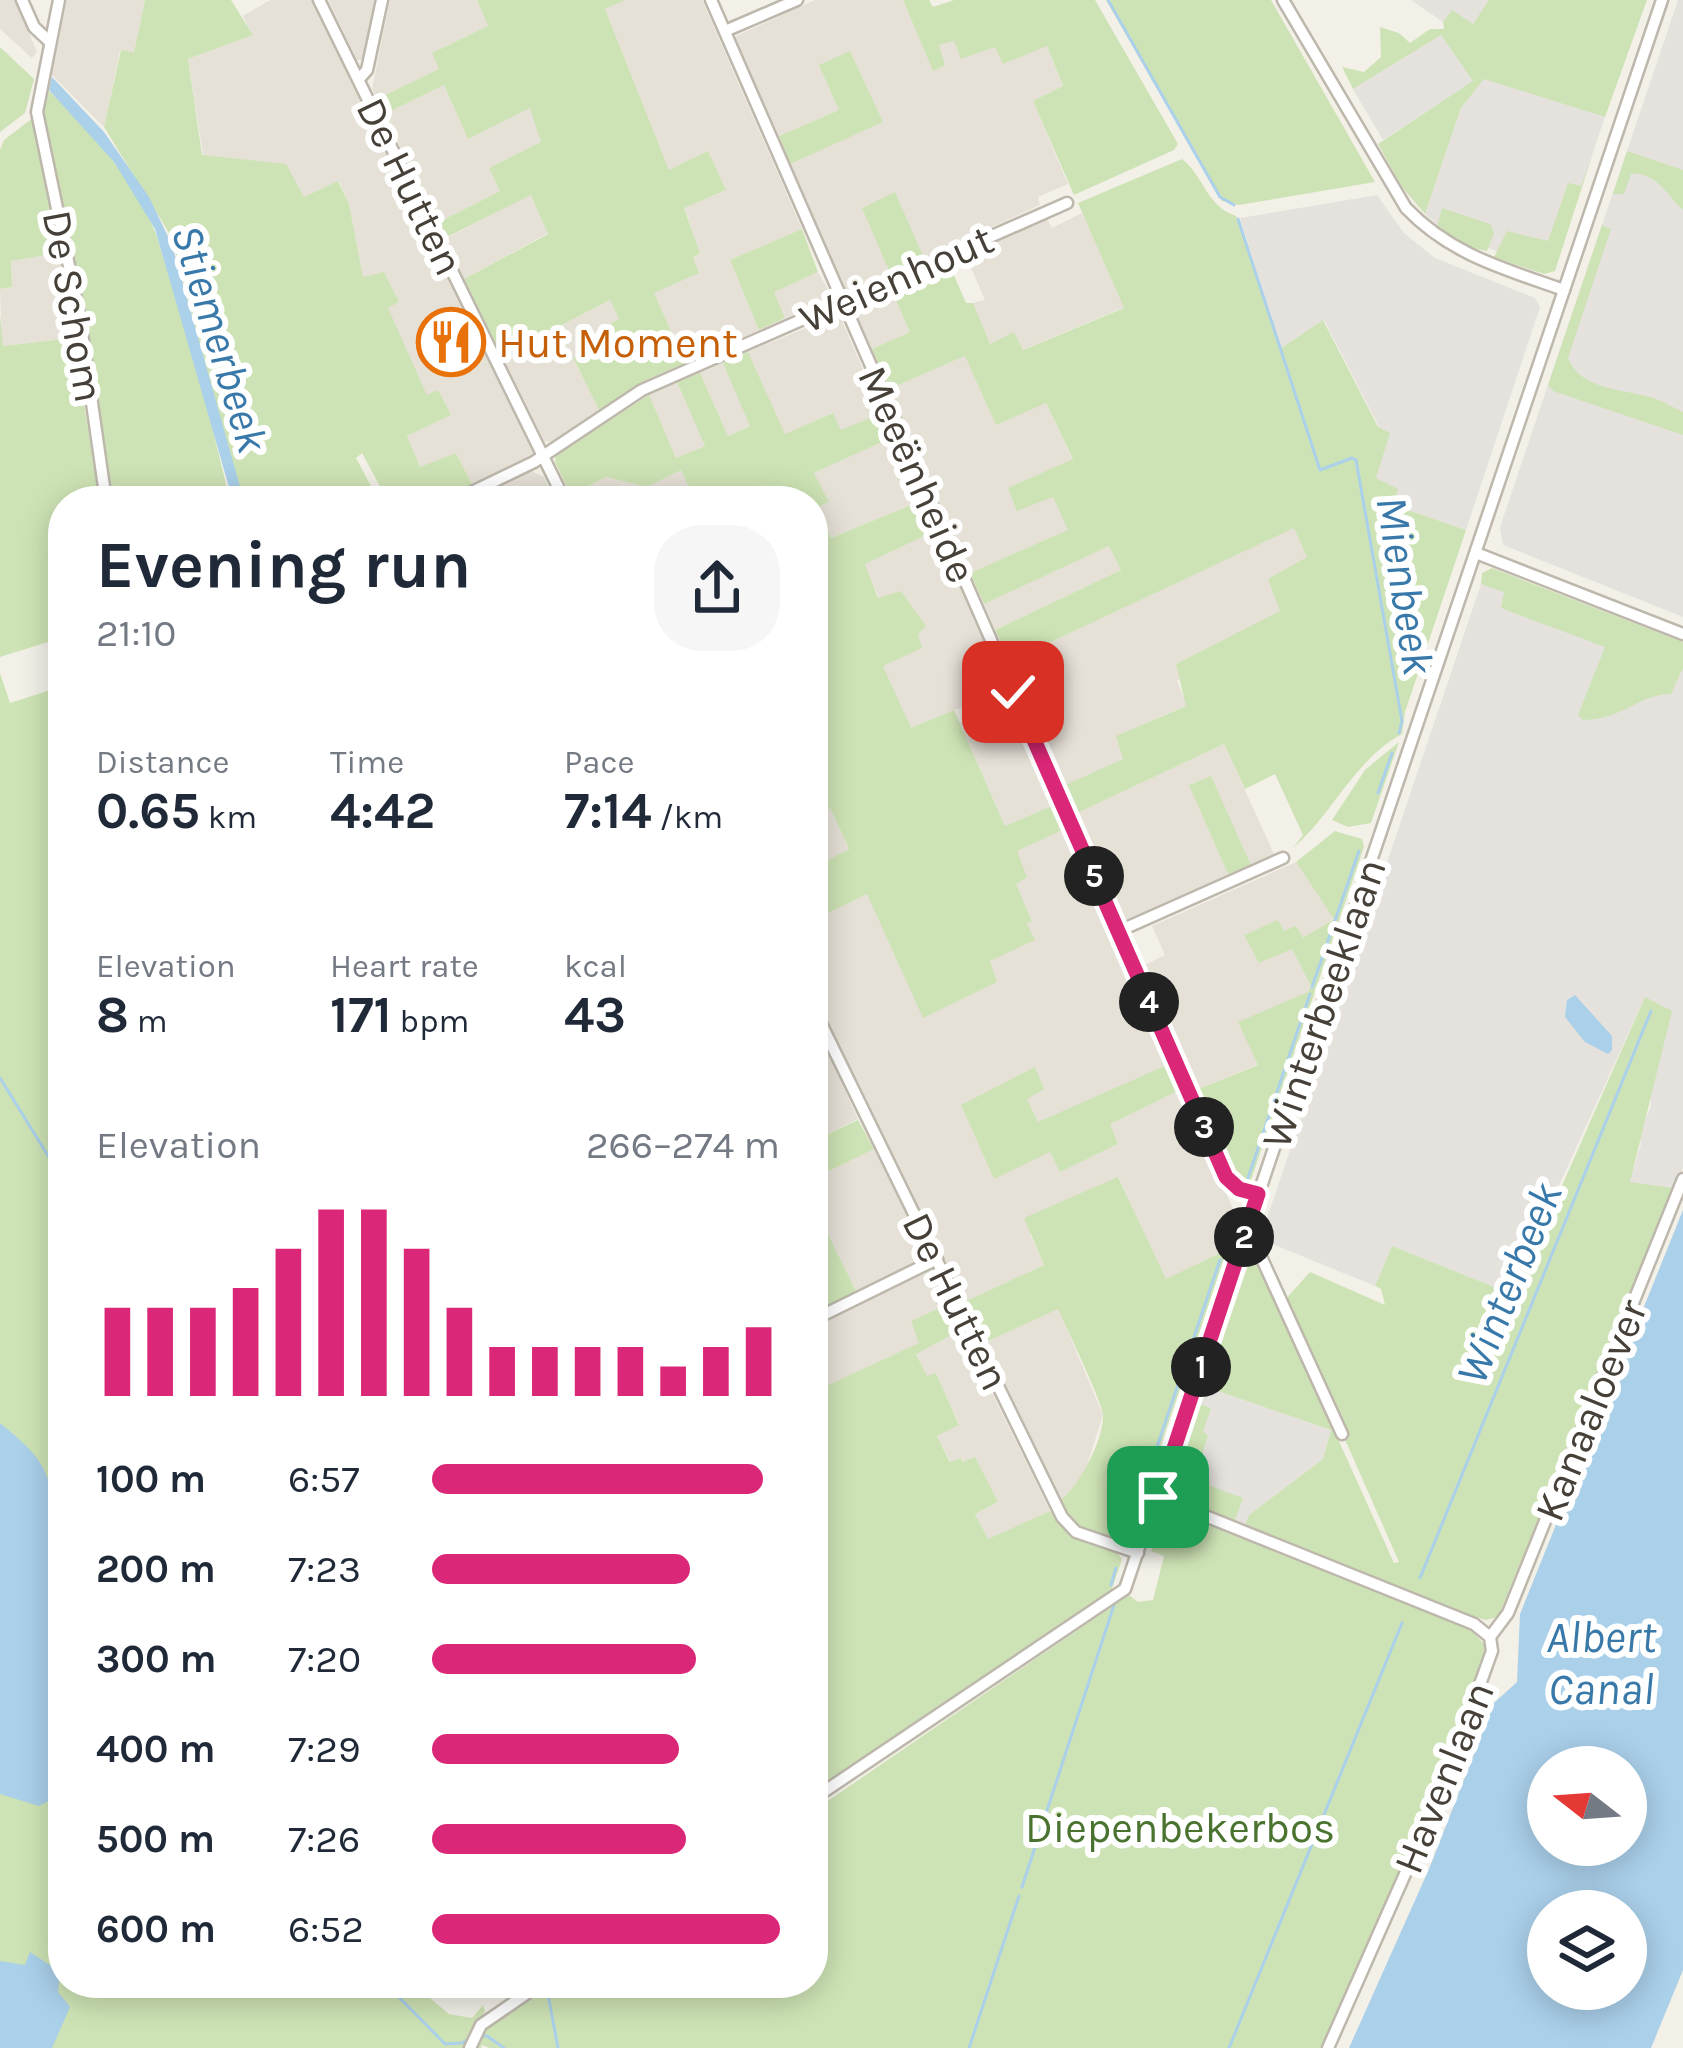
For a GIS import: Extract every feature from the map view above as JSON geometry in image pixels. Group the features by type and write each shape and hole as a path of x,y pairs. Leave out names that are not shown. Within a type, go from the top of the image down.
{"street":[{"path":"22,0 34,27 50,42"},
{"path":"50,42 58,0"},
{"name":"De Hutten","path":"319,0 557,486"},
{"path":"359,80 367,70 382,0"},
{"name":"Meeënheide","path":"711,0 1226,1177 1239,1189 1258,1194"},
{"path":"724,31 797,0"},
{"path":"1283,0 1389,183 1426,229 1473,258 1564,290"},
{"name":"Winterbeeklaan","path":"828,1789 1125,1589 1663,0"},
{"name":"De Schom","path":"50,42 37,112 80,319 104,486"},
{"name":"Weienhout","path":"484,486 542,456 641,390 1067,202"},
{"path":"1476,553 1683,634"},
{"path":"1119,931 1283,858"},
{"name":"De Hutten","path":"828,1037 1062,1517 1076,1532 1138,1552"},
{"name":"Kanaaloever","path":"1490,1637 1508,1613 1683,1179"},
{"path":"1244,1238 1262,1259 1342,1435"},
{"path":"828,1313 937,1259"},
{"name":"Havenlaan","path":"1158,1497 1474,1624 1490,1637 1492,1651 1440,1795 1328,2048"},
{"path":"470,2048 481,2025 520,1998"}],"shaded area":[{"path":"0,0 15,0 37,52 32,58 0,29"},
{"path":"67,0 145,0 134,52 120,51 104,127 52,75"},
{"path":"270,0 312,0 534,455 472,484 456,453 420,468 407,436 450,415 427,395 387,308 384,273 363,278 349,204 339,181 304,197 203,155 188,59 252,35 243,16"},
{"path":"328,0 375,0 362,60 357,60"},
{"path":"390,0 477,0 488,26 432,53 440,69 377,99 372,89"},
{"path":"626,0 702,0 802,229 730,260 759,330 685,363 654,293 700,253 684,207 725,191 669,171 605,9"},
{"path":"815,0 903,0 933,70 938,45 954,41 995,47 1047,46 1063,87 1033,101 1068,184 1038,197 1040,205 924,258 895,193 863,207 890,273 846,293 790,164 882,121 850,51 839,110 779,136 734,37"},
{"path":"1411,0 1489,0 1473,25 1452,10 1443,22"},
{"path":"1678,0 1683,0 1683,617 1503,545 1500,527"},
{"path":"1441,35 1474,81 1383,140 1353,89"},
{"path":"1484,78 1605,117 1553,269 1521,262 1439,226 1425,214 1461,108"},
{"path":"444,85 468,139 530,107 542,142 489,168 500,191 437,223 385,114"},
{"path":"531,194 548,233 464,279 445,239"},
{"path":"1377,195 1404,233 1435,258 1535,298 1540,307 1466,530 1393,505 1376,478 1379,427 1324,320 1281,348 1240,218"},
{"path":"1082,213 1125,307 1022,350 990,345 973,303 985,300 966,256 1047,219 1052,228"},
{"path":"59,253 73,338 2,346 0,289 12,287 11,261"},
{"path":"818,272 828,290 825,301 785,318 773,292"},
{"path":"891,289 910,332 872,349 852,306"},
{"path":"610,300 620,319 613,340 573,359 599,410 552,442 544,441 502,356"},
{"path":"832,317 841,319 882,413 841,431 832,413 785,435 748,352"},
{"path":"965,356 1046,403 1073,460 1009,488 1053,496 1069,530 970,573 889,389"},
{"path":"723,363 751,425 728,436 700,373"},
{"path":"677,382 706,445 676,459 649,395"},
{"path":"893,437 921,501 831,538 828,486 820,486 814,473"},
{"path":"681,469 688,486 649,486"},
{"path":"531,471 544,477 548,486 499,486"},
{"path":"606,477 643,486 588,486"},
{"path":"1294,527 1308,557 1281,611 1176,664 1187,705 1117,736 1124,759 1063,786 1010,661"},
{"path":"935,531 1006,688 911,729 882,666 921,648 879,598 864,564"},
{"path":"1110,545 1121,570 995,630 984,604"},
{"path":"1494,581 1683,651 1683,1167 1674,1188 1629,1183 1651,1106 1645,997 1514,1295 1392,1246 1375,1286 1260,1239 1481,584"},
{"path":"1006,702 1054,805 1005,826 960,723"},
{"path":"1224,744 1274,854 1251,865 1211,777 1190,784 1228,874 1123,921 1073,815"},
{"path":"828,809 849,850 828,860"},
{"path":"1065,829 1169,1064 1037,1123 1017,1079 961,1106 1050,1152 1060,1171 1118,1144 1109,1124 1180,1090 1234,1211 1218,1254 1165,1280 1119,1178 1030,1234 1044,1265 964,1302 828,1025 828,912 867,893 997,983 989,961 1032,920 1015,883 1016,851"},
{"path":"1296,862 1334,918 1292,948 1311,986 1309,992 1239,1022 1259,1064 1196,1090 1143,966 1165,955 1152,926"},
{"path":"828,1053 858,1119 828,1134"},
{"path":"874,1149 926,1254 923,1260 857,1293 828,1234 828,1172"},
{"path":"930,1271 948,1304 911,1321 920,1343 828,1385 828,1321"},
{"path":"1058,1308 1103,1415 1084,1475 1061,1500 986,1342"},
{"path":"961,1330 1050,1511 988,1540 975,1514 997,1503 961,1458 951,1462 937,1436 959,1424 936,1373 927,1377 916,1353"},
{"path":"1206,1387 1331,1430 1323,1459 1249,1515 1244,1527 1177,1499 1173,1487"}],"green space":[{"path":"145,0 231,0 253,35 188,59 202,155 286,164 304,197 338,181 349,204 363,277 384,272 399,302 388,308 427,395 438,390 451,415 407,436 420,467 456,453 472,484 380,486 362,453 356,458 371,486 237,486 171,236 104,127 121,50 134,52"},
{"path":"477,0 626,0 605,9 669,170 708,151 726,190 684,208 700,253 693,258 699,273 654,293 685,363 646,380 599,410 573,358 612,340 606,326 619,319 610,300 502,356 464,279 548,234 531,195 445,238 437,223 500,191 489,168 541,142 530,108 468,139 444,85 385,114 377,99 439,69 432,53 488,26"},
{"path":"903,0 929,0 933,7 954,0 1095,0 1178,144 1174,150 1074,195 1033,101 1063,86 1047,46 1003,64 995,47 961,59 954,41 939,45 945,65 933,71"},
{"path":"1106,0 1271,0 1375,182 1239,205 1222,201"},
{"path":"1489,0 1647,0 1605,117 1484,79 1461,108 1425,214 1402,187 1378,144 1473,81 1441,35 1353,89 1342,67 1364,72 1381,57 1380,27 1399,33 1410,43 1430,29 1444,29 1443,22 1452,10 1473,24"},
{"path":"0,47 34,79 25,113 0,132"},
{"path":"850,51 883,122 790,164 779,136 839,110 819,65"},
{"path":"49,91 87,126 139,196 156,234 198,369 226,486 107,486 43,112"},
{"path":"34,117 59,253 11,261 12,287 0,289 0,150 4,140"},
{"path":"1594,150 1555,271 1544,274 1494,257 1507,231 1548,241 1568,183 1581,186"},
{"path":"1627,151 1683,170 1683,210 1660,185 1639,174 1631,174 1624,194 1613,194"},
{"path":"1182,159 1211,198 1236,216 1280,349 1323,320 1378,427 1390,433 1376,478 1398,489 1393,505 1466,530 1405,712 1402,734 1370,758 1293,848 1303,835 1275,774 1245,789 1224,744 1073,815 1063,786 1123,759 1116,736 1186,706 1176,664 1280,611 1268,579 1307,557 1294,528 1010,661 995,630 1121,570 1109,546 984,604 970,573 1068,530 1053,497 1017,511 1008,488 1073,459 1046,403 996,425 965,356 889,389 872,349 910,332 891,289 949,264 990,344 1014,332 1023,350 1124,308 1078,203"},
{"path":"895,192 924,258 890,273 862,208"},
{"path":"1442,208 1490,224 1494,233 1487,251 1468,247 1437,227"},
{"path":"1602,225 1611,229 1568,358 1594,383 1656,399 1683,412 1683,435 1553,391 1548,385"},
{"path":"802,229 818,272 774,292 785,318 759,330 730,260"},
{"path":"0,314 3,346 73,338 98,486 48,486 48,642 0,657"},
{"path":"748,352 785,434 833,413 841,430 882,413 893,437 814,473 821,486 688,486 681,470 649,486 606,477 588,486 567,486 556,455 649,395 676,458 705,446 677,382 700,373 728,436 750,426 723,363"},
{"path":"921,501 935,531 865,564 878,598 901,591 926,626 918,634 922,648 883,666 911,728 954,710 1005,826 1054,805 1065,829 1017,851 1027,877 1016,884 1035,940 990,961 997,982 923,1018 867,894 828,913 828,860 849,849 830,808 828,531 831,538"},
{"path":"1492,568 1683,642 1683,668 1671,694 1648,698 1610,716 1583,720 1578,715 1605,647 1501,608 1504,592 1481,584 1482,573"},
{"name":"Diepenbekerbos","path":"0,673 10,703 48,691 48,1998 430,1998 449,2014 472,2018 483,2005 479,2021 485,2026 534,1998 828,1998 828,1801 1129,1595 1138,1602 1153,1600 1164,1556 1151,1551 1170,1510 1471,1630 1486,1646 1435,1792 1325,2048 0,2048"},
{"path":"1399,742 1371,823 1348,827 1332,820 1365,770"},
{"path":"1211,776 1251,865 1228,874 1189,785"},
{"path":"1335,831 1362,839 1364,847 1251,1180 1238,1183 1196,1090 1258,1065 1238,1022 1308,992 1311,986 1292,949 1259,963 1244,935 1278,920 1284,931 1296,926 1303,938 1334,919 1296,862"},
{"path":"1645,997 1672,1011 1630,1182 1674,1188 1498,1617 1486,1620 1469,1615 1244,1527 1249,1515 1323,1459 1331,1430 1206,1387 1253,1251 1394,1563 1399,1562 1284,1301 1310,1272 1385,1305 1381,1289 1375,1286 1392,1246 1514,1295"},
{"path":"1169,1064 1180,1090 1110,1124 1118,1144 1060,1172 1050,1152 994,1179 961,1105 1035,1067 1044,1089 1027,1099 1038,1122"},
{"path":"858,1120 874,1149 828,1172 828,1134"},
{"path":"1118,1177 1166,1279 1218,1254 1234,1211 1239,1217 1130,1535 1124,1540 1073,1524 1061,1500 1089,1461 1103,1415 1058,1309 986,1342 964,1302 1044,1265 1024,1218"},
{"path":"828,1234 857,1293 828,1308"},
{"path":"948,1304 961,1330 916,1354 927,1376 936,1373 959,1425 937,1436 950,1462 975,1457 998,1502 975,1514 988,1539 1050,1511 1069,1534 1114,1549 1122,1559 1110,1595 828,1783 828,1385 919,1343 911,1321"},
{"path":"1200,1404 1211,1408 1194,1480 1243,1498 1234,1523 1177,1499 1173,1487"}],"water":[{"path":"52,77 104,132 149,197 172,245 240,486 229,486 155,229 114,162 49,90"},
{"path":"1575,995 1612,1036 1608,1054 1585,1042 1565,1017 1567,1000"},
{"name":"Albert Canal","path":"1683,1210 1683,1970 1651,2048 1349,2048 1429,1869 1494,1703 1517,1682 1520,1614"},
{"path":"0,1423 39,1461 48,1480 48,1802 39,1806 0,1794"},
{"path":"30,1952 48,1964 48,1998 63,1998 70,2007 52,2048 0,2048 0,1961 25,1965"}],"waterway":[{"name":"Mienbeek","path":"1108,0 1220,197 1234,205"},
{"name":"Mienbeek","path":"1238,219 1320,470 1356,460 1402,721 1399,733"},
{"name":"Mienbeek","path":"1378,793 1392,753"},
{"name":"Mienbeek","path":"1312,987 1359,851"},
{"name":"Mienbeek","path":"1248,1178 1310,994"},
{"name":"Winterbeek","path":"1420,1578 1651,1011"},
{"path":"0,1078 48,1156"},
{"name":"Mienbeek","path":"1130,1527 1220,1260"},
{"name":"Mienbeek","path":"1111,1585 1116,1568"},
{"name":"Mienbeek","path":"1022,1887 1114,1605"},
{"name":"Winterbeek","path":"1229,2048 1402,1623"},
{"name":"Mienbeek","path":"969,2048 1019,1896"},
{"path":"400,1998 445,2044 470,2038"},
{"name":"Stiemerbeek","path":"549,1998 558,2048"},
{"path":"479,2036 504,2048"}],"place":[{"name":"Hut Moment","path":"451,342"}],"route":[{"path":"1013,692 1226,1177 1239,1189 1258,1194 1158,1497"}]}
